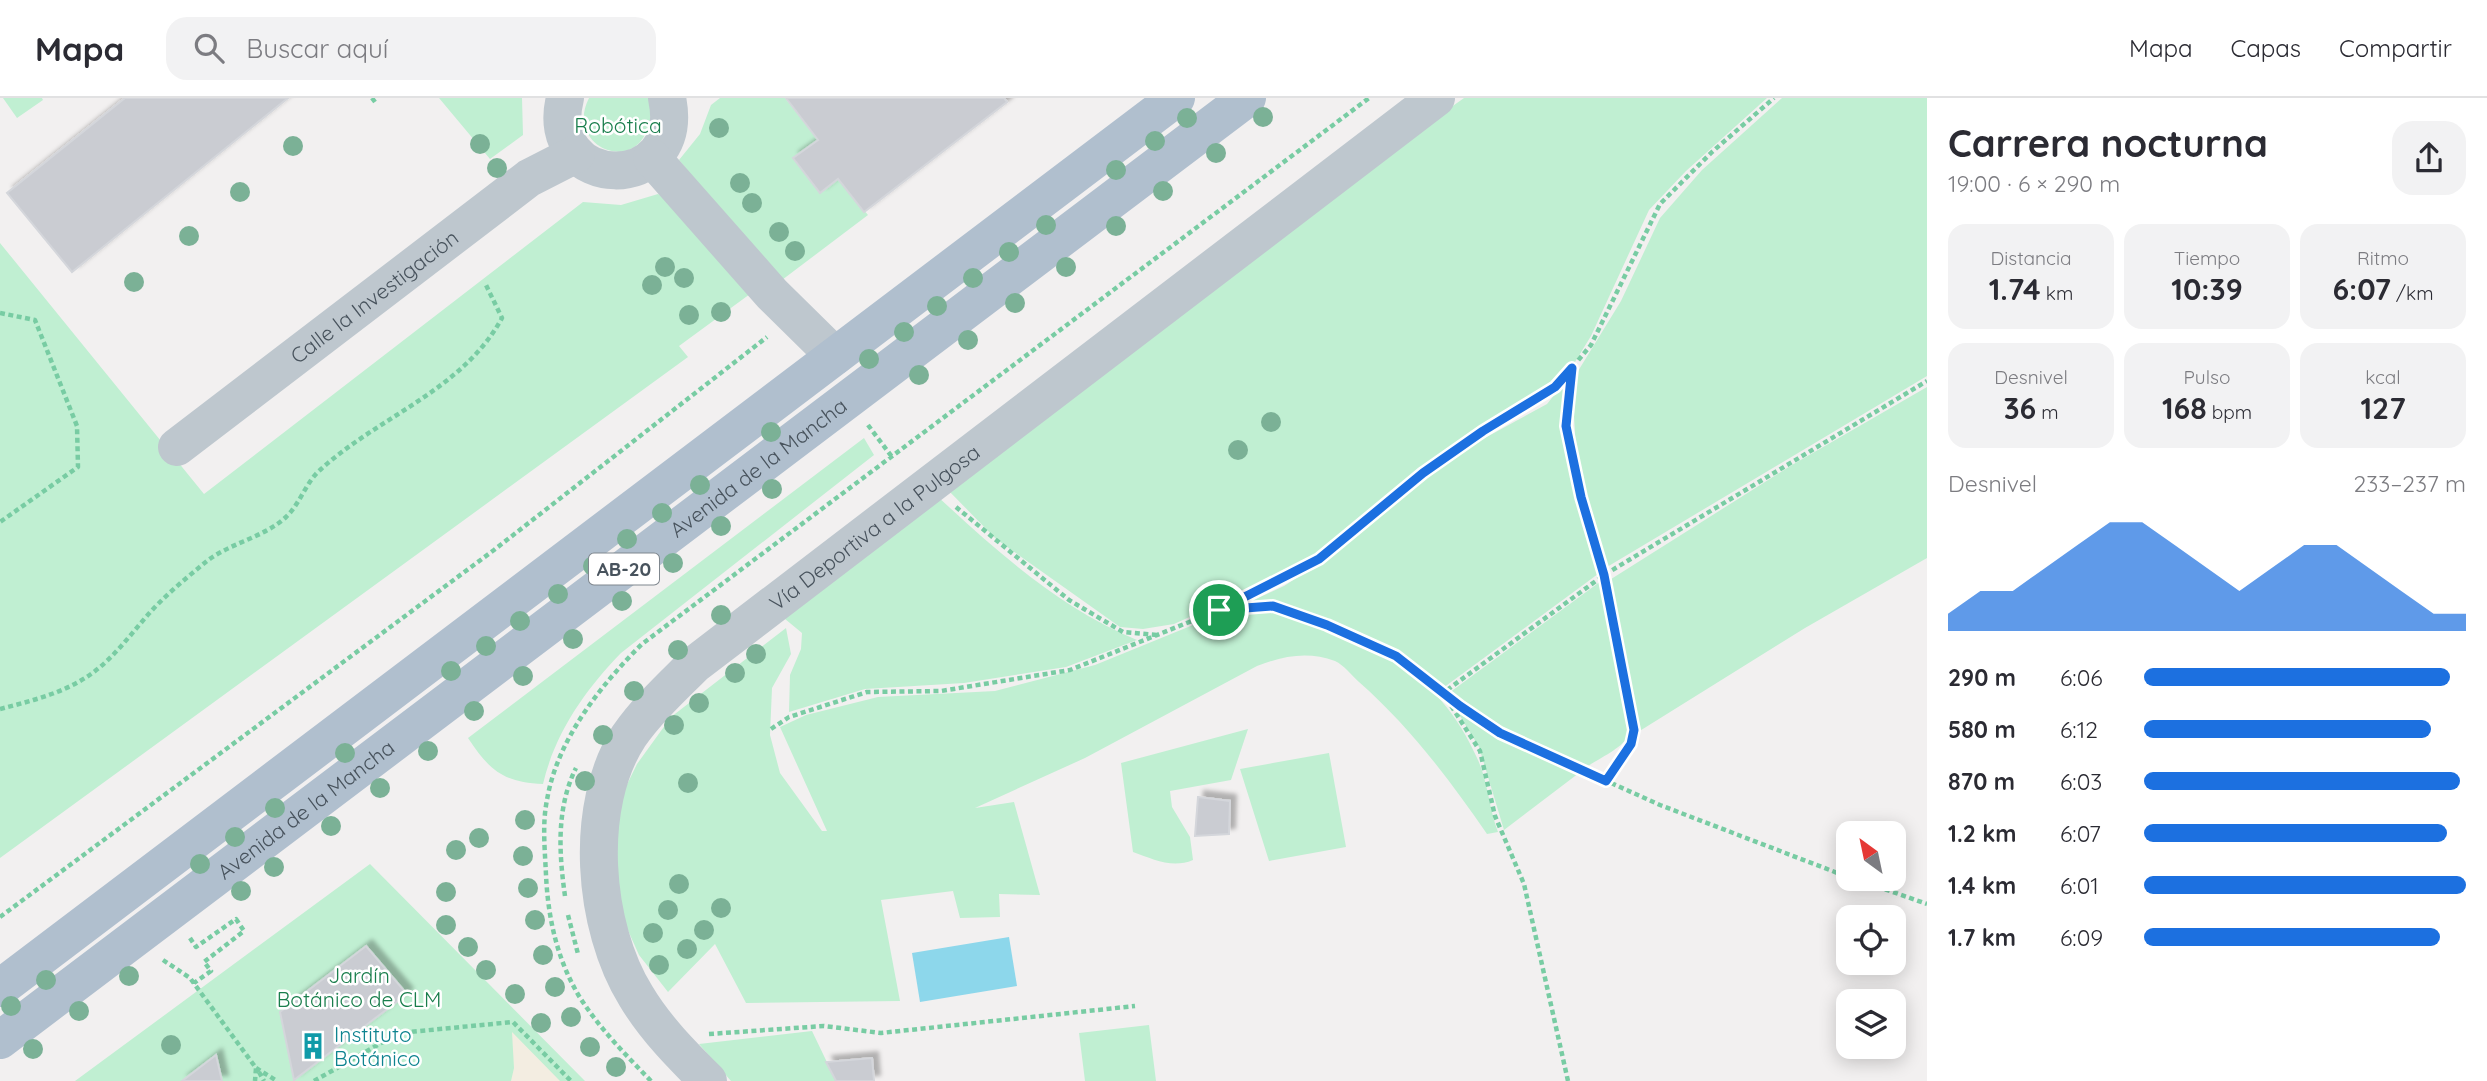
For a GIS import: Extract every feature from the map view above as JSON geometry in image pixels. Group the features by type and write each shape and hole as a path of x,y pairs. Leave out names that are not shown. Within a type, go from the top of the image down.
{"main road":[{"name":"Avenida de la Mancha","path":"0,988 1176,98"},
{"name":"Avenida de la Mancha","path":"0,1040 144,951 1247,98"}],"street":[{"path":"565,98 563,128 576,154 589,165 605,171 622,172 638,167 652,158 663,145 669,130 667,98"},
{"name":"Vía Deportiva a la Pulgosa","path":"708,1081 671,1044 636,997 622,971 608,931 599,842 602,814 615,766 629,737 694,665 1436,98"},
{"name":"Calle la Investigación","path":"177,447 529,178 576,154"},
{"path":"652,158 772,294 835,356"}],"path":[{"path":"771,729 789,717 867,692 941,691 1070,670 1219,610 1319,559 1423,473 1483,431 1555,387 1591,345 1660,204 1712,152 1774,98"},
{"path":"0,709 33,701 79,682 110,660 159,603 210,559 286,517 318,471 377,426 413,407 447,381 491,338 502,318 485,283"},
{"path":"0,313 35,320 77,426 78,467 0,522"},
{"path":"0,917 483,558 775,331"},
{"path":"1572,368 1566,426 1581,497 1604,575 1634,730 1631,744 1606,781"},
{"path":"1443,693 1604,575 1927,382"},
{"path":"933,482 967,519 1069,600 1123,632 1158,635"},
{"path":"1219,610 1273,606 1327,625 1396,656 1500,733 1660,805 1836,872"},
{"path":"1443,693 1480,751 1495,816 1524,884 1568,1081"},
{"path":"1890,891 1927,904"},
{"path":"180,944 189,937 196,947 236,919 244,931 204,962 211,971 194,983"},
{"path":"144,951 170,951"},
{"path":"144,951 194,983 264,1081"},
{"path":"671,1044 693,1035 824,1026 881,1033 1135,1006"},
{"path":"314,1081 399,1033 513,1022 571,1081"},
{"path":"255,1081 256,1068"},
{"path":"256,1068 277,1081"}],"green space":[{"path":"3,98 42,98 43,100 17,118"},
{"path":"439,98 522,98 523,135 490,159"},
{"name":"Robótica","path":"589,98 648,98 651,117 642,140 631,149 618,152 605,149 594,141 586,130 584,115"},
{"path":"720,98 785,98 818,140 794,159 820,193 838,179 868,215 778,283 679,160 700,134 711,105"},
{"path":"1464,98 1767,98 1686,171 1649,210 1591,336 1575,362 1552,387 1458,442 1323,551 1270,581 1174,624 1143,629 1120,627 996,539 947,489 1384,155"},
{"path":"1782,98 1927,98 1927,376 1607,567 1577,465 1575,376 1621,301 1660,218 1702,170"},
{"path":"658,194 672,202 750,294 679,346 688,357 0,858 0,243 204,494 583,202 621,205"},
{"path":"1567,379 1570,453 1579,502 1598,574 1443,688 1396,652 1362,633 1305,612 1247,603 1284,586 1318,564 1367,528 1430,474 1472,445 1547,404"},
{"path":"1927,387 1927,558 1805,628 1638,732 1608,581 1792,465"},
{"path":"864,438 874,455 621,653 608,667 563,730 543,784 507,777 483,759 468,738"},
{"path":"937,496 1007,558 1056,595 1081,612 1137,640 1066,667 964,683 865,689 789,712 790,675 801,649 802,633 779,614"},
{"path":"1601,581 1621,661 1629,707 1628,736 1615,749 1585,768 1494,726 1449,693"},
{"path":"1271,610 1366,645 1419,678 1441,700 1461,727 1478,760 1498,832 1487,834 1412,735 1345,668 1325,658 1296,656 1257,666 1085,758 975,808 1014,802 1040,895 999,894 1000,917 960,918 953,891 881,900 900,1001 746,1003 715,944 668,992 639,955 622,917 614,868 615,809 637,764 671,717 786,628 791,654 772,688 770,735 780,773 822,831 827,831 780,727 806,715 878,697 995,691 1095,665 1220,614"},
{"path":"1455,708 1494,734 1579,773 1504,830 1479,747"},
{"path":"1248,729 1231,780 1170,791 1172,807 1190,837 1193,860 1170,863 1133,852 1121,763"},
{"path":"1329,753 1346,847 1269,861 1240,769"},
{"name":"Jardín Botánico de CLM","path":"370,864 585,1081 75,1081"},
{"path":"1149,1025 1156,1081 1085,1081 1079,1033"},
{"path":"812,1031 836,1081 731,1081 699,1044"}],"sand":[{"path":"512,1032 560,1081 511,1081 514,1068"}],"water":[{"path":"1009,937 1017,986 920,1002 912,953"}],"building":[{"path":"125,98 288,98 72,272 7,193"},
{"path":"786,98 1004,98 1007,102 864,212 838,179 820,193 793,158 818,140"},
{"path":"1198,797 1230,801 1229,834 1195,836"},
{"name":"Instituto Botánico","path":"366,946 407,994 294,1080 280,1012"},
{"path":"216,1055 222,1081 182,1081"},
{"path":"872,1058 874,1081 836,1081 826,1062"}],"place":[{"name":"Instituto Botánico","path":"313,1046"}],"route":[{"path":"1572,368 1566,426 1581,497 1604,575 1634,730 1631,744 1606,781 1500,733 1460,706 1396,656 1327,625 1273,606 1219,610 1319,559 1423,473 1483,431 1555,387 1572,368"}]}
